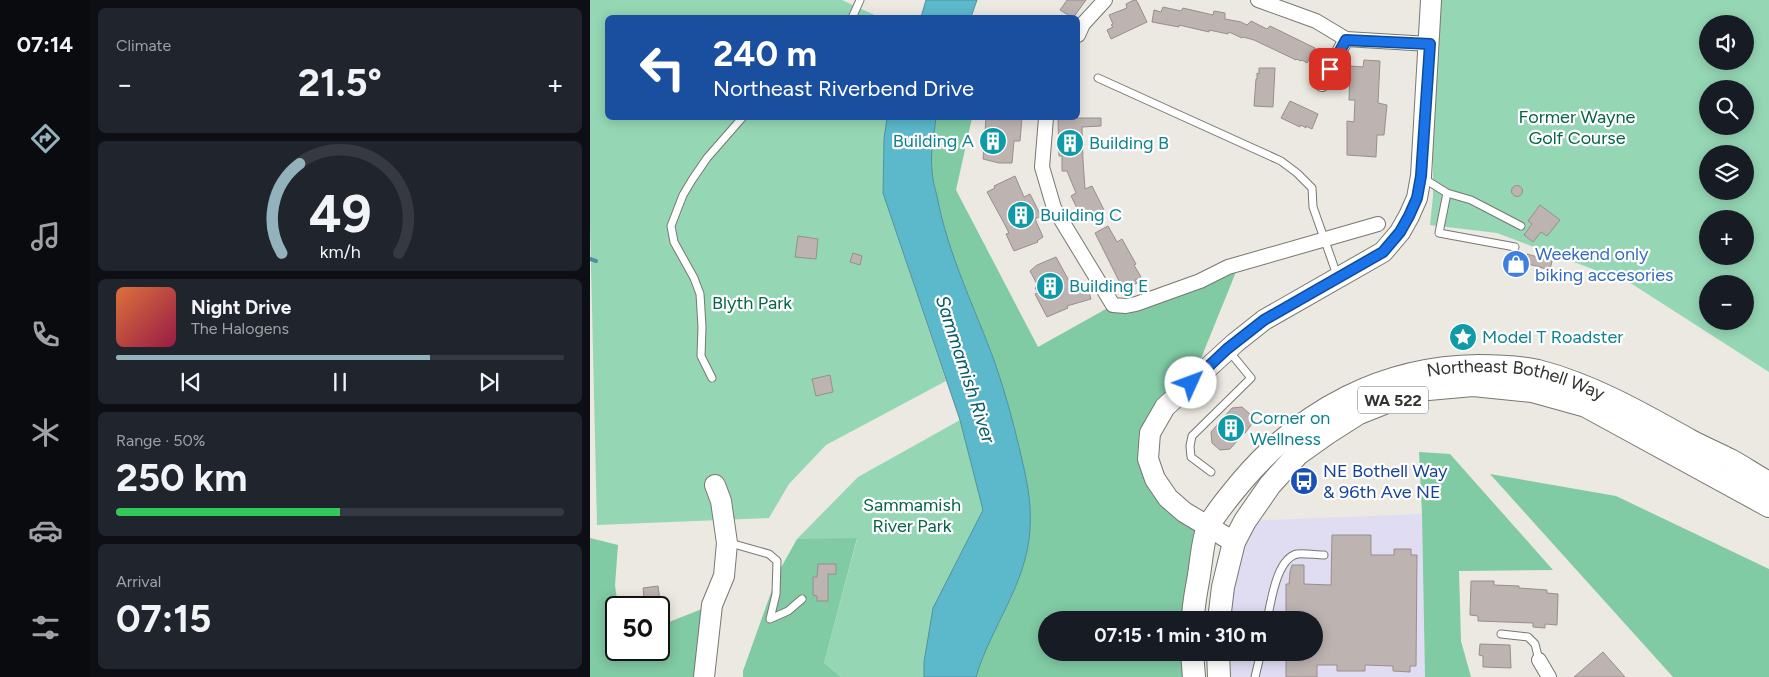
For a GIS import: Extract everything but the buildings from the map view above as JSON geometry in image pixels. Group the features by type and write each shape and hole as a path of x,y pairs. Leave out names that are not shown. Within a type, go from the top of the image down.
{"main road":[{"path":"1234,542 1184,512 1168,498 1155,479 1148,459 1150,433 1165,407 1227,349 1264,320 1383,252 1400,232 1417,198 1421,176 1431,0"},
{"name":"Northeast Bothell Way","path":"1208,527 1252,469 1282,440 1309,418 1339,401 1370,387 1427,370 1458,366 1517,368 1538,371 1597,392 1657,422 1769,483"},
{"name":"Northeast Bothell Way","path":"1234,542 1245,521 1270,485 1298,454 1359,413 1417,390 1473,385 1532,391 1586,406 1769,506"},
{"path":"1740,490 1745,483 1750,481 1769,490"},
{"path":"704,677 712,605 724,576 727,543 721,501 715,485"},
{"name":"WA 522","path":"1194,611 1208,527"},
{"name":"WA 522","path":"1220,611 1223,587 1234,542"},
{"path":"1193,661 1194,677"},
{"path":"1218,661 1219,677"}],"street":[{"path":"1080,31 1083,24 1105,0"},
{"path":"1258,0 1316,20 1346,40 1430,44"},
{"path":"1322,84 1346,40"},
{"path":"1046,120 1042,167 1054,208 1113,305 1126,306 1136,304 1200,280 1228,267 1378,224"},
{"path":"1539,660 1549,677"}],"lane":[{"path":"853,15 860,0"},
{"path":"1098,78 1281,161 1297,173 1312,188 1312,207 1338,278"},
{"path":"712,378 701,356 700,294 694,278 674,242 671,226 683,195 692,180 740,120"},
{"path":"1421,176 1447,193 1472,200 1521,226"},
{"path":"1447,193 1439,233 1514,247"},
{"path":"1211,472 1191,457 1190,446 1192,436 1251,378 1227,349"},
{"path":"727,543 769,554 777,561 776,594 770,619 788,610 802,599"},
{"path":"1269,611 1277,575 1286,561 1296,554 1324,556"},
{"path":"1501,634 1528,637 1535,644 1539,660"},
{"path":"1255,677 1259,661"}],"shaded area":[{"path":"1422,514 1425,677 1219,677 1218,661 1323,661 1323,611 1221,611 1245,521"}],"green space":[{"name":"Blyth Park","path":"590,0 842,0 875,15 605,15 605,120 887,120 884,139 883,193 946,381 826,445 789,484 769,518 597,525 590,223"},
{"name":"Former Wayne Golf Course","path":"1432,0 1769,0 1769,372 1704,330 1754,330 1754,275 1699,275 1699,327 1632,284 1497,233 1430,225 1433,196"},
{"path":"936,120 972,120 956,190 1038,347 1113,305 1238,267 1191,383 1150,433 1155,479 1208,527 1194,611 1038,611 1038,661 1193,661 1194,677 976,677 990,640 1016,587 1027,549 1030,509 1028,489 1015,429 995,363 948,239 933,180 932,144"},
{"name":"Sammamish River Park","path":"960,420 983,510 933,608 924,662 924,677 841,677 824,663 857,539 797,539 858,477"},
{"path":"1419,452 1450,454 1553,570 1459,571 1461,641 1471,677 1425,677"},
{"path":"1490,474 1616,496 1769,569 1769,677 1673,677"},
{"path":"590,538 618,545 615,585 616,596 605,596 605,661 670,661 670,622 712,605 704,677 590,677"},
{"path":"857,538 824,663 841,677 743,677 743,671 778,573 797,539"}],"water":[{"path":"926,0 977,0 972,15 922,15"},
{"name":"Sammamish River","path":"887,120 936,120 932,144 933,180 942,218 955,260 995,363 1009,407 1028,489 1030,529 1022,568 1016,587 990,640 976,677 924,677 924,662 933,608 983,510 960,420 883,193 884,139"}],"waterway":[{"path":"590,259 596,261"}],"place":[{"name":"Building A","path":"993,141"},
{"name":"Building B","path":"1070,143"},
{"name":"Building C","path":"1021,215"},
{"name":"Weekend only biking accesories","path":"1516,264"},
{"name":"Building E","path":"1050,286"},
{"name":"Model T Roadster","path":"1463,337"},
{"name":"Corner on Wellness","path":"1231,428"},
{"name":"NE Bothell Way & 96th Ave NE","path":"1304,481"}],"route":[{"path":"1191,383 1227,349 1264,320 1383,252 1400,232 1417,198 1421,176 1430,44 1346,40 1330,69"}]}
